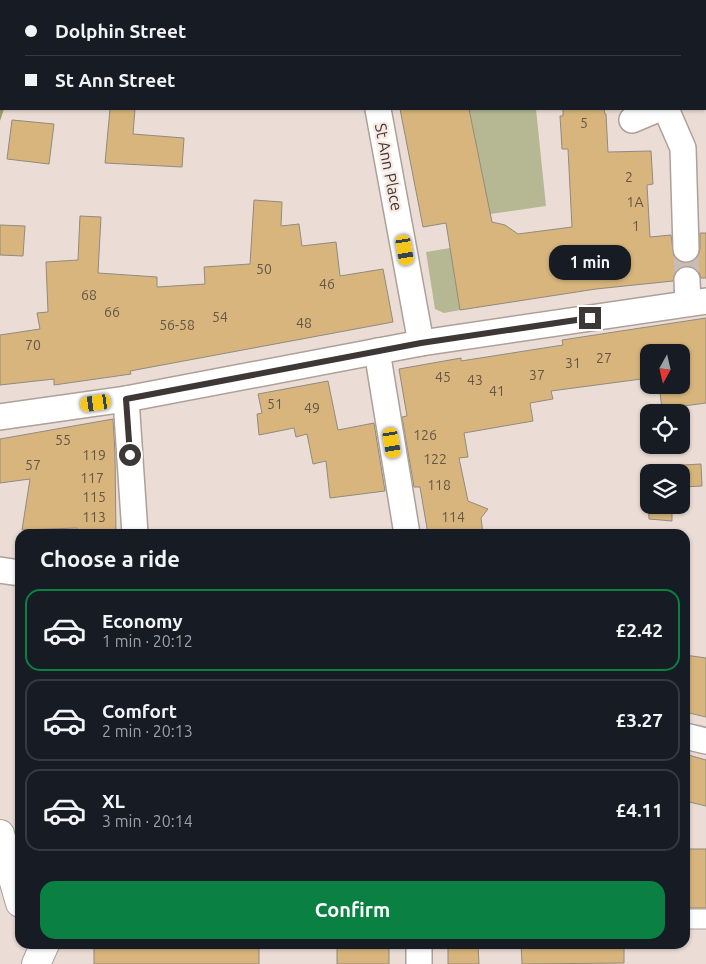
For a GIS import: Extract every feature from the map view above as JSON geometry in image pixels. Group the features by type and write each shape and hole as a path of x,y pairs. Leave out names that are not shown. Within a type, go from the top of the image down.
{"highway":[{"path":"0,834 14,888"},
{"path":"30,949 35,964"},
{"path":"35,964 42,949"}],"street":[{"name":"St Ann Place","path":"378,110 421,343"},
{"path":"632,120 656,110"},
{"path":"666,110 683,148 686,250"},
{"path":"0,417 126,399 694,294"},
{"path":"376,352 406,529"},
{"path":"126,399 135,529"},
{"path":"0,570 15,572"},
{"path":"690,737 706,741"},
{"path":"690,919 706,919"},
{"path":"419,949 420,964"}],"green space":[{"path":"0,110 4,110 0,121"},
{"path":"469,110 536,110 546,206 490,214"},
{"path":"450,248 460,310 444,313 435,309 426,252"}],"building":[{"path":"110,110 135,110 133,134 184,138 182,167 105,163"},
{"path":"400,110 469,110 492,222 505,225 518,234 572,227 568,149 562,149 560,116 563,116 563,110 604,110 608,152 651,151 653,184 647,185 650,237 671,235 674,256 679,261 687,263 694,261 698,256 700,233 706,233 706,278 701,278 699,272 694,268 686,266 679,268 675,273 673,281 596,289 460,310 446,223 423,227"},
{"path":"12,120 54,124 49,164 7,159"},
{"path":"254,200 282,202 281,226 299,224 302,246 336,242 340,276 383,269 393,322 130,371 131,374 54,385 54,379 0,385 0,335 40,329 37,313 48,312 46,262 78,260 80,216 101,217 98,273 157,277 157,287 205,284 204,267 250,264"},
{"path":"0,225 25,226 23,256 0,255"},
{"path":"706,318 706,403 690,405 661,404 660,394 690,394 690,344 640,344 640,379 551,391 553,399 530,403 533,421 464,433 468,457 459,458 468,501 488,509 481,518 482,529 427,529 420,487 414,487 402,417 407,416 399,369 461,358 461,361 563,345 562,340"},
{"path":"328,381 338,430 374,423 385,491 330,498 326,461 313,464 307,434 296,437 294,428 259,435 257,414 262,413 258,394"},
{"path":"113,419 116,529 22,529 30,479 0,483 0,439"},
{"path":"701,464 702,486 690,487 690,465"},
{"path":"649,514 672,514 672,521 649,519"},
{"path":"690,656 706,658 706,717 690,713"},
{"path":"690,755 706,760 706,806 690,802"},
{"path":"690,849 706,849 706,908 690,908"},
{"path":"94,949 259,949 259,964 94,964"},
{"path":"337,949 389,949 389,964 337,964"},
{"path":"448,949 478,949 479,964 448,964"},
{"path":"521,949 624,949 624,963 522,964"}],"tunnel":[{"path":"686,249 687,280"}],"route":[{"path":"130,455 126,399 421,343 590,318"}]}
